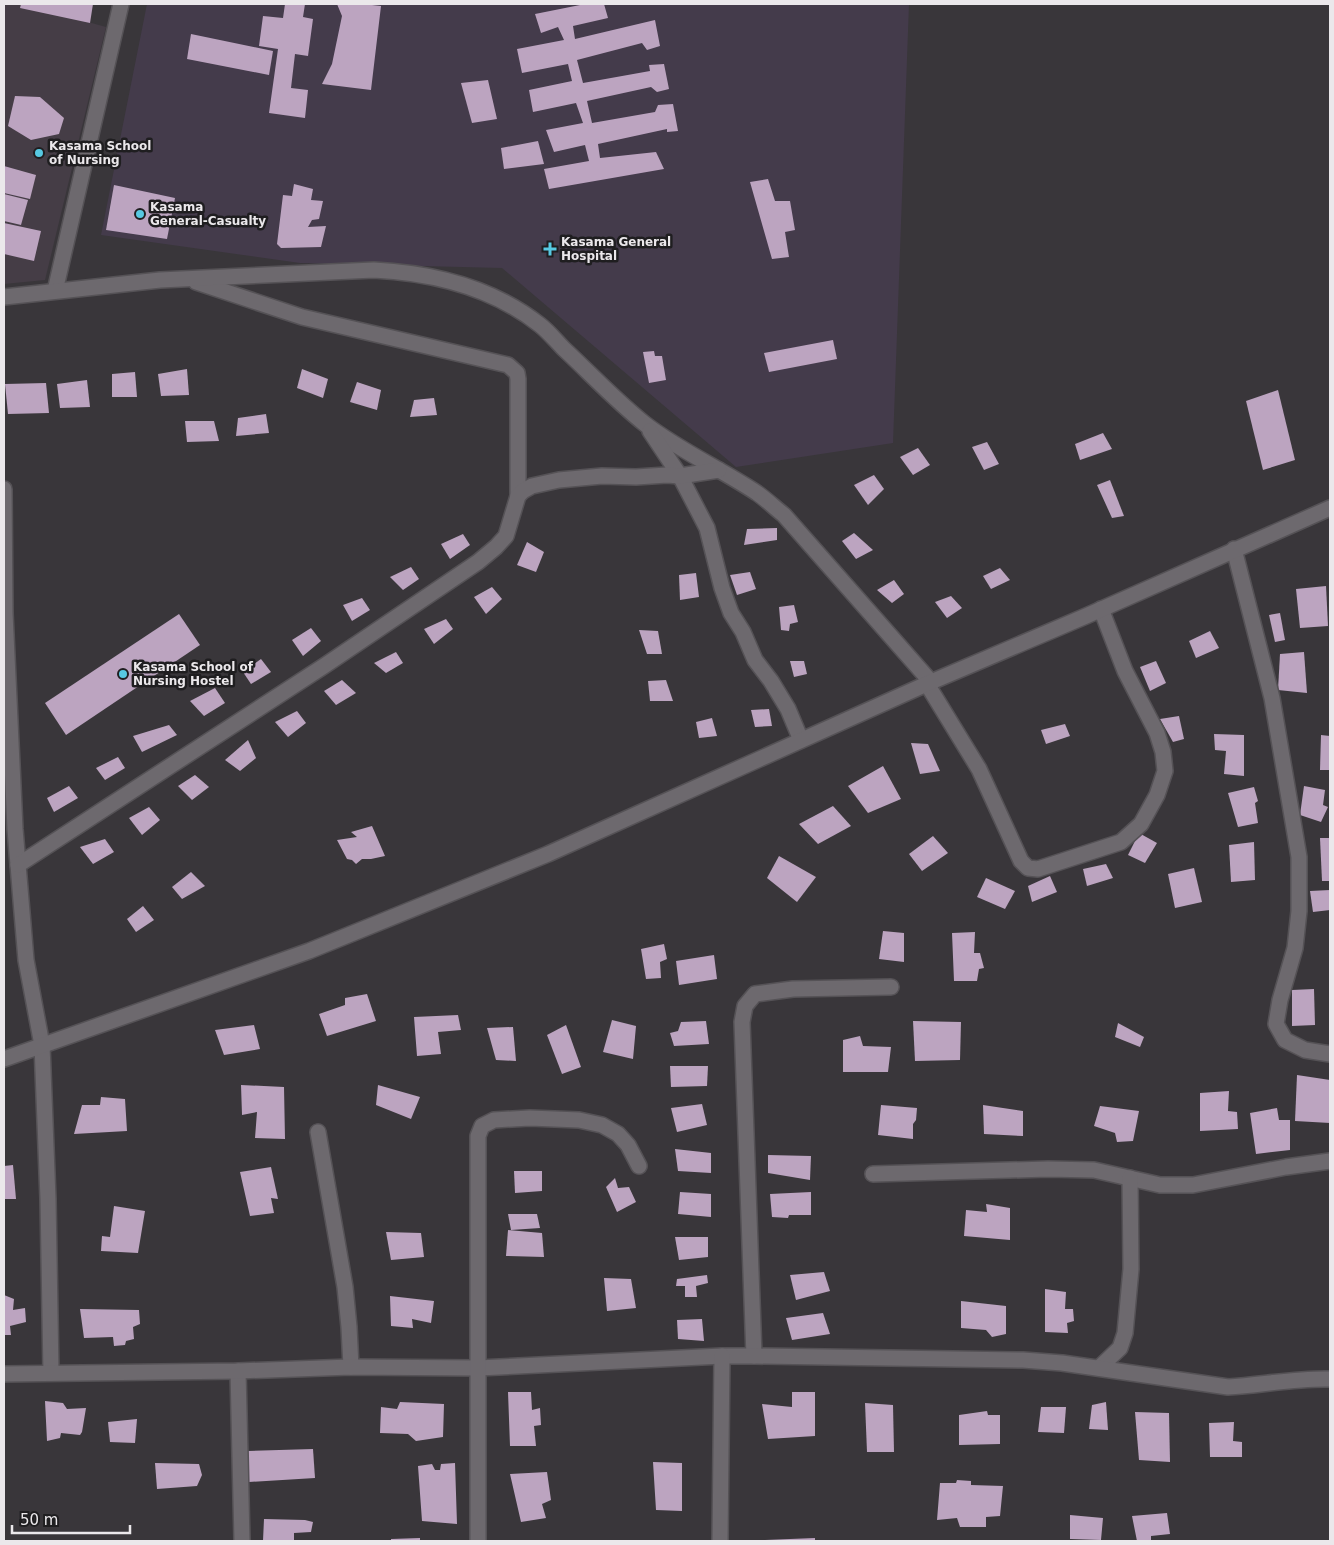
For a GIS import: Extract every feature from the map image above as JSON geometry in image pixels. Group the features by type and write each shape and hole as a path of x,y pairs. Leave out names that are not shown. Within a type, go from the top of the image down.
{"street":[{"path":"55,292 121,4"},
{"path":"4,297 160,280 374,270 402,271 435,276 484,292 502,301 540,325 618,401 645,424 673,443 759,494 784,515 929,683 979,770 1014,847 1021,861 1028,868 1038,869 1121,842 1141,824 1157,795 1165,771 1158,733 1125,671 1101,609"},
{"path":"18,865 324,666 478,562 506,536 518,496 518,379 517,373 508,365 302,317 188,279"},
{"path":"645,424 680,476 707,528 722,588 731,613 743,632 755,660 771,681 788,709 801,740"},
{"path":"518,496 532,486 559,480 602,476 680,476 719,470"},
{"path":"4,489 5,613 18,865 26,960 42,1045 48,1199 51,1373"},
{"path":"4,1059 309,951 548,854 929,683 1330,508"},
{"path":"1234,550 1272,698 1300,857 1299,910 1295,948 1280,1000 1276,1024 1285,1040 1305,1050 1330,1054"},
{"path":"754,1356 742,1022 745,1006 755,994 793,989 891,987"},
{"path":"478,1541 478,1136 482,1126 494,1120 530,1118 579,1120 602,1125 623,1139 639,1166"},
{"path":"318,1132 345,1287 350,1327 351,1367"},
{"path":"873,1174 1048,1169 1094,1170 1160,1185 1192,1185 1286,1167 1330,1162"},
{"path":"1098,1368 1120,1348 1125,1333 1131,1268 1130,1178"},
{"path":"720,1541 722,1356"},
{"path":"4,1374 238,1371 351,1367 478,1368 754,1356 1014,1360 1062,1363 1228,1387 1254,1386 1276,1381 1330,1379"},
{"path":"238,1371 242,1541"}],"shaded area":[{"name":"Kasama School of Nursing","path":"4,4 23,4 106,27 45,280 4,284"},
{"name":"Kasama General Hospital","path":"147,4 909,4 893,443 736,467 502,268 300,263 101,235"}],"building":[{"path":"21,4 93,4 90,23 20,8"},
{"path":"285,4 305,4 303,17 313,19 308,56 295,54 291,88 308,90 305,118 269,113 278,49 259,46 263,16 283,18"},
{"path":"337,4 381,6 371,90 322,84 332,64 342,16"},
{"path":"585,4 604,4 608,18 573,26 575,39 655,20 660,46 647,50 642,43 577,60 583,83 650,71 649,65 664,64 669,89 657,92 651,87 587,101 592,123 655,112 658,105 673,104 678,131 667,132 667,129 598,144 600,158 656,152 664,169 549,189 544,169 589,161 585,145 554,152 546,130 583,123 576,103 533,112 529,90 572,81 568,64 522,73 517,49 564,40 558,27 541,33 535,14"},
{"path":"191,34 273,51 269,75 187,59"},
{"path":"488,80 497,119 472,123 461,83"},
{"path":"15,96 40,97 64,118 59,134 31,140 8,126"},
{"path":"538,141 544,164 504,169 501,148"},
{"path":"4,166 36,175 30,199 4,193"},
{"path":"768,179 775,201 790,201 795,230 785,232 789,257 772,259 750,182"},
{"path":"294,184 313,189 311,200 323,201 319,219 312,220 308,227 326,226 321,247 281,248 277,244 283,195 292,196"},
{"name":"Kasama General-Casualty","path":"114,185 175,198 167,239 106,230"},
{"path":"4,194 28,200 21,225 4,221"},
{"path":"4,223 41,231 34,261 4,254"},
{"path":"833,340 837,359 769,372 764,353"},
{"path":"654,351 655,356 662,356 666,380 649,383 643,352"},
{"path":"187,369 189,395 161,396 158,374"},
{"path":"302,369 328,379 323,398 297,388"},
{"path":"135,372 137,397 112,397 112,374"},
{"path":"87,380 90,407 60,408 57,384"},
{"path":"357,382 381,390 377,410 350,402"},
{"path":"46,383 49,413 8,414 5,384"},
{"path":"1278,390 1295,460 1263,470 1246,401"},
{"path":"434,398 437,415 410,417 414,400"},
{"path":"266,414 269,433 236,436 238,418"},
{"path":"185,421 214,421 219,441 187,442"},
{"path":"1103,433 1112,449 1080,460 1075,444"},
{"path":"987,442 999,464 984,470 972,447"},
{"path":"918,448 930,465 913,475 900,457"},
{"path":"874,475 884,489 868,505 854,485"},
{"path":"1110,480 1124,516 1112,518 1097,485"},
{"path":"777,528 777,540 744,545 747,529"},
{"path":"854,533 873,550 856,559 842,541"},
{"path":"463,534 470,545 450,559 441,544"},
{"path":"527,542 544,552 536,572 517,565"},
{"path":"411,567 419,579 403,590 390,577"},
{"path":"1000,568 1010,580 991,589 983,576"},
{"path":"750,572 756,589 737,595 730,575"},
{"path":"696,573 699,597 680,600 679,575"},
{"path":"894,580 904,594 892,603 877,590"},
{"path":"1326,586 1328,626 1300,628 1296,589"},
{"path":"492,587 502,599 486,614 474,597"},
{"path":"951,596 962,608 947,618 935,602"},
{"path":"362,598 370,610 352,621 343,605"},
{"path":"794,605 798,622 790,624 789,631 781,630 779,607"},
{"path":"1280,613 1285,640 1275,642 1269,615"},
{"name":"Kasama School of Nursing Hostel","path":"179,614 200,645 66,735 45,703"},
{"path":"446,619 453,629 434,644 424,629"},
{"path":"311,628 321,641 303,656 292,640"},
{"path":"639,630 658,631 662,654 647,654"},
{"path":"1210,631 1219,648 1196,658 1189,641"},
{"path":"396,652 403,663 386,673 374,663"},
{"path":"1304,652 1307,693 1278,690 1280,654"},
{"path":"261,659 271,672 251,684 243,672"},
{"path":"790,661 804,661 807,674 794,677"},
{"path":"1156,661 1166,683 1150,691 1140,667"},
{"path":"342,680 356,693 336,705 324,691"},
{"path":"666,680 673,701 650,701 648,681"},
{"path":"215,688 225,703 204,716 190,701"},
{"path":"769,709 772,726 755,727 751,710"},
{"path":"297,711 306,723 288,737 275,722"},
{"path":"1179,716 1184,739 1173,742 1160,719"},
{"path":"712,718 717,736 699,738 696,722"},
{"path":"1065,724 1070,736 1046,744 1041,730"},
{"path":"169,725 177,735 142,752 133,736"},
{"path":"1214,734 1244,735 1244,776 1224,774 1226,751 1215,750"},
{"path":"1321,735 1330,736 1330,770 1320,770"},
{"path":"248,740 256,758 240,771 225,760"},
{"path":"911,743 928,744 940,771 920,774"},
{"path":"118,757 125,768 105,780 96,768"},
{"path":"883,766 901,799 868,813 848,786"},
{"path":"195,775 209,787 192,800 178,786"},
{"path":"69,786 78,798 54,812 47,798"},
{"path":"1304,786 1325,790 1323,805 1328,807 1321,822 1300,815"},
{"path":"1254,787 1258,801 1255,803 1258,823 1238,827 1228,793"},
{"path":"833,806 851,826 818,844 799,824"},
{"path":"149,807 160,820 142,835 129,818"},
{"path":"372,826 385,856 362,859 356,864 352,860 347,859 337,840 357,837 351,832"},
{"path":"1139,833 1157,843 1145,863 1128,855"},
{"path":"933,836 948,853 922,871 909,854"},
{"path":"1320,838 1330,838 1330,881 1322,881"},
{"path":"105,839 114,852 93,864 80,847"},
{"path":"1254,842 1255,880 1231,882 1229,845"},
{"path":"779,856 816,877 797,902 767,878"},
{"path":"1106,864 1113,878 1087,886 1083,869"},
{"path":"1194,868 1202,902 1175,908 1168,874"},
{"path":"191,872 205,886 182,899 172,887"},
{"path":"1050,876 1057,892 1032,902 1028,886"},
{"path":"986,878 1015,891 1005,909 977,897"},
{"path":"1330,890 1330,910 1313,912 1310,891"},
{"path":"143,906 154,920 136,932 127,919"},
{"path":"883,931 904,933 904,962 879,959"},
{"path":"975,932 974,953 980,953 984,968 979,969 977,981 954,981 952,933"},
{"path":"664,944 667,959 660,962 661,978 646,979 641,949"},
{"path":"714,955 717,979 679,985 676,961"},
{"path":"1314,989 1315,1025 1292,1026 1292,990"},
{"path":"367,994 376,1021 327,1036 319,1014 345,1005 345,998"},
{"path":"458,1015 461,1030 438,1032 441,1054 417,1056 414,1017"},
{"path":"612,1020 636,1026 633,1059 603,1052"},
{"path":"706,1021 709,1044 674,1046 670,1033 678,1031 681,1022"},
{"path":"913,1021 961,1022 960,1060 915,1061"},
{"path":"1118,1023 1144,1037 1140,1047 1115,1037"},
{"path":"254,1025 260,1049 224,1055 215,1030"},
{"path":"566,1025 581,1067 562,1074 547,1035"},
{"path":"513,1027 516,1061 496,1060 487,1028"},
{"path":"860,1036 863,1046 891,1047 888,1072 843,1072 843,1040"},
{"path":"670,1066 708,1066 707,1086 671,1087"},
{"path":"1297,1075 1330,1080 1330,1123 1295,1121"},
{"path":"241,1085 284,1087 285,1139 255,1138 257,1112 242,1115"},
{"path":"378,1085 420,1097 411,1119 376,1105"},
{"path":"1229,1091 1228,1111 1237,1112 1238,1129 1200,1131 1200,1093"},
{"path":"101,1097 125,1099 127,1131 74,1134 82,1105 100,1105"},
{"path":"702,1104 707,1125 677,1132 671,1108"},
{"path":"881,1105 917,1108 916,1120 913,1124 913,1139 878,1135"},
{"path":"983,1105 1023,1111 1023,1136 984,1134"},
{"path":"1100,1106 1139,1111 1133,1141 1117,1142 1115,1133 1094,1126"},
{"path":"1277,1108 1279,1120 1290,1120 1290,1150 1256,1154 1250,1113"},
{"path":"675,1149 711,1153 711,1173 678,1171"},
{"path":"768,1155 811,1156 810,1180 768,1173"},
{"path":"13,1165 16,1199 4,1199 4,1166"},
{"path":"271,1167 278,1199 271,1198 274,1213 250,1216 240,1172"},
{"path":"514,1171 542,1171 542,1191 515,1193"},
{"path":"615,1178 618,1188 629,1187 636,1202 617,1212 606,1187"},
{"path":"680,1192 711,1194 711,1217 678,1214"},
{"path":"811,1192 811,1215 789,1215 788,1218 772,1217 770,1194"},
{"path":"986,1204 1010,1208 1010,1240 964,1236 966,1210 987,1212"},
{"path":"114,1206 145,1211 138,1253 101,1251 102,1236 110,1237"},
{"path":"508,1214 537,1214 540,1228 511,1230"},
{"path":"508,1230 542,1233 544,1257 506,1256"},
{"path":"386,1232 421,1233 424,1257 391,1260"},
{"path":"675,1237 708,1237 708,1257 679,1260"},
{"path":"824,1272 830,1291 796,1300 790,1275"},
{"path":"707,1275 708,1283 696,1286 697,1297 685,1297 685,1286 676,1286 677,1279"},
{"path":"604,1278 631,1279 636,1308 607,1311"},
{"path":"1045,1289 1066,1292 1065,1309 1073,1309 1074,1321 1067,1323 1068,1333 1045,1332"},
{"path":"4,1295 14,1299 13,1310 25,1308 26,1322 10,1326 11,1335 4,1335"},
{"path":"390,1296 434,1301 431,1323 412,1319 413,1328 391,1326"},
{"path":"961,1301 1006,1306 1006,1334 992,1337 986,1330 961,1328"},
{"path":"80,1309 139,1310 140,1324 133,1327 134,1339 126,1341 125,1345 114,1346 113,1337 84,1338"},
{"path":"823,1313 830,1334 792,1340 786,1318"},
{"path":"702,1319 704,1341 678,1339 677,1320"},
{"path":"508,1392 531,1392 532,1410 540,1408 541,1425 534,1426 536,1446 510,1446"},
{"path":"792,1392 815,1392 815,1436 768,1439 762,1404 792,1407"},
{"path":"45,1401 63,1403 67,1409 86,1408 80,1435 61,1433 60,1438 47,1441"},
{"path":"400,1402 444,1404 443,1437 416,1441 408,1434 380,1433 381,1407 397,1409"},
{"path":"1106,1402 1108,1430 1089,1429 1092,1405"},
{"path":"865,1403 893,1405 894,1452 867,1452"},
{"path":"1041,1407 1066,1407 1064,1433 1038,1432"},
{"path":"987,1411 988,1415 1000,1415 1000,1444 959,1445 959,1415"},
{"path":"1135,1412 1169,1413 1170,1462 1139,1460"},
{"path":"137,1419 135,1443 110,1442 108,1422"},
{"path":"1234,1422 1233,1441 1242,1442 1242,1457 1210,1457 1209,1423"},
{"path":"313,1449 315,1478 249,1482 248,1451"},
{"path":"653,1462 682,1463 682,1511 656,1510"},
{"path":"155,1463 199,1464 202,1475 197,1486 157,1489"},
{"path":"455,1463 457,1524 422,1521 418,1466 432,1464 435,1470 440,1470 441,1464"},
{"path":"547,1472 551,1500 542,1504 546,1518 521,1522 510,1474"},
{"path":"957,1480 971,1481 971,1485 1003,1486 1000,1516 986,1517 986,1527 960,1527 957,1518 937,1520 940,1483 956,1483"},
{"path":"1167,1513 1170,1534 1151,1536 1151,1541 1137,1541 1132,1516"},
{"path":"1070,1515 1103,1518 1101,1540 1070,1539"},
{"path":"264,1519 305,1520 313,1522 311,1532 294,1533 294,1541 263,1541"},
{"path":"420,1538 420,1541 391,1541 391,1539"},
{"path":"815,1538 815,1541 765,1541 765,1540"}],"place":[{"name":"Kasama School of Nursing","path":"39,153"},
{"name":"Kasama General-Casualty","path":"140,214"},
{"name":"Kasama General Hospital","path":"550,249"},
{"name":"Kasama School of Nursing Hostel","path":"123,674"}]}
